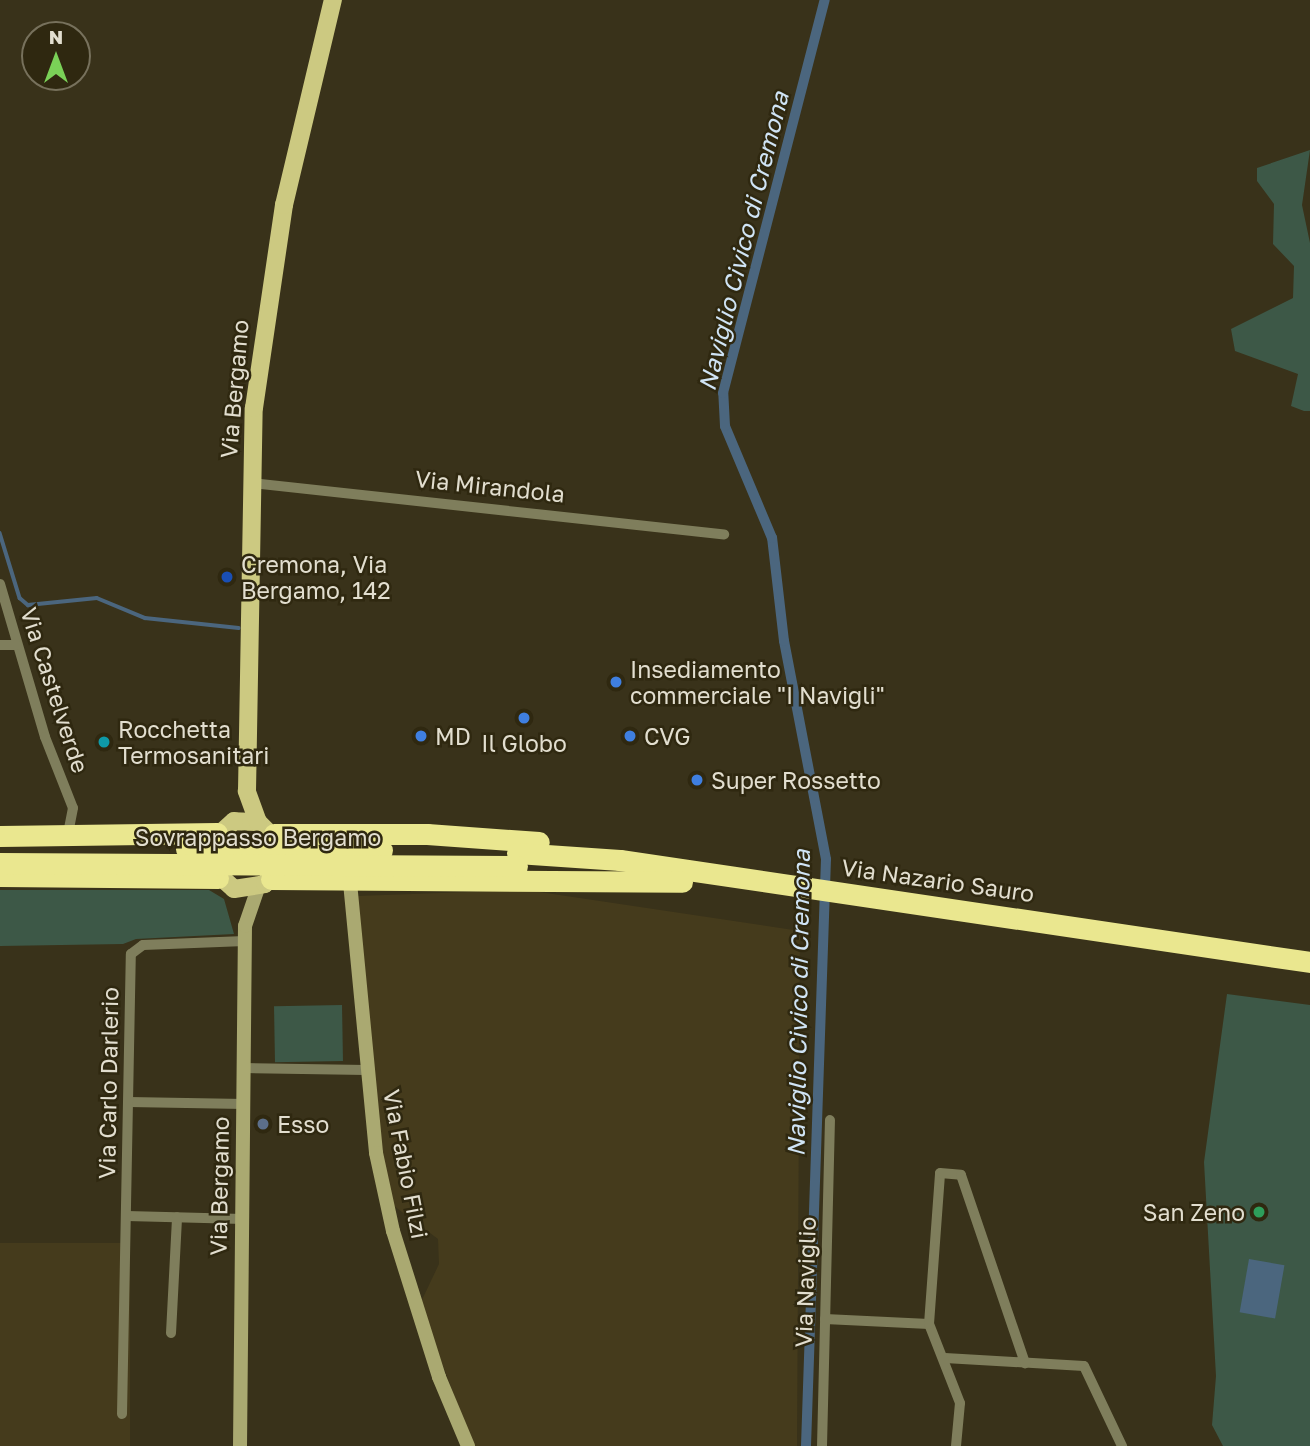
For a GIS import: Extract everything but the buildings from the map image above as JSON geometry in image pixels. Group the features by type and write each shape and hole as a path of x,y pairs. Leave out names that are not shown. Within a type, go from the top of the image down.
{"highway":[{"path":"3,838 68,833 162,833 226,827"},
{"path":"266,828 347,834 528,840 620,860"},
{"path":"162,833 173,844 175,859 163,878"},
{"name":"Sovrappasso Bergamo","path":"3,838 517,859"},
{"name":"Sovrappasso Bergamo","path":"0,863 517,859"},
{"name":"Via Nazario Sauro","path":"517,859 620,860 814,895 838,904 1310,972"},
{"name":"Via Nazario Sauro","path":"517,859 682,882 814,895 876,897 1310,962"},
{"path":"0,876 163,878 226,883"},
{"path":"264,884 349,879 682,882"}],"main road":[{"name":"Via Bergamo","path":"264,884 280,862 247,791 251,483 269,283 333,0"},
{"name":"Via Bergamo","path":"226,883 210,860 247,791"},
{"path":"226,827 266,828"},
{"path":"226,883 264,884"}],"street":[{"name":"Via Mirandola","path":"251,483 724,534"},
{"name":"Via Castelverde","path":"0,584 17,645 73,808 92,833"},
{"path":"0,645 17,645"},
{"name":"Via Castelverde","path":"68,833 73,808"},
{"name":"Via Fabio Filzi","path":"347,834 366,1070 393,1231 439,1377 467,1445"},
{"name":"Via Bergamo","path":"226,883 245,933"},
{"name":"Via Bergamo","path":"240,1446 245,933 264,884"},
{"name":"Via Carlo Darlerio","path":"122,1414 134,947 245,933"},
{"path":"244,1068 366,1070"},
{"path":"129,1102 244,1104"},
{"name":"Via Naviglio","path":"822,1446 830,1120"},
{"path":"956,1446 960,1403 945,1358 929,1324 940,1172 961,1175 1025,1363"},
{"path":"127,1216 243,1219"},
{"path":"171,1333 177,1217"},
{"path":"825,1320 929,1324"},
{"path":"945,1358 1084,1366 1122,1446"}],"shaded area":[{"path":"526,890 800,931 797,1446 473,1446 420,1304 439,1264 438,1239 390,1203 378,1133 357,896"},
{"path":"0,1243 130,1243 130,1446 0,1446"}],"green space":[{"path":"1310,150 1302,205 1310,243 1310,411 1304,411 1291,406 1298,374 1235,351 1231,329 1293,298 1294,266 1273,244 1274,204 1257,181 1257,168"},
{"path":"0,890 209,890 224,899 234,934 136,939 123,944 0,946"},
{"name":"San Zeno","path":"1227,994 1310,1005 1310,1446 1223,1446 1212,1425 1216,1376 1204,1162"},
{"path":"342,1005 343,1061 275,1062 274,1006"}],"water":[{"path":"1249,1259 1284,1265 1275,1318 1240,1312"}],"waterway":[{"name":"Naviglio Civico di Cremona","path":"806,1446 826,859 784,641 772,538 725,426 723,393 825,0"},
{"path":"0,533 20,598 28,605 97,598 145,618 238,628"}],"place":[{"name":"Cremona, Via Bergamo, 142","path":"227,577"},
{"name":"Insediamento commerciale \"I Navigli\"","path":"616,682"},
{"name":"Il Globo","path":"524,718"},
{"name":"MD","path":"421,736"},
{"name":"CVG","path":"630,736"},
{"name":"Rocchetta Termosanitari","path":"104,742"},
{"name":"Super Rossetto","path":"697,780"},
{"name":"Esso","path":"263,1124"},
{"name":"San Zeno","path":"1259,1212"}]}
